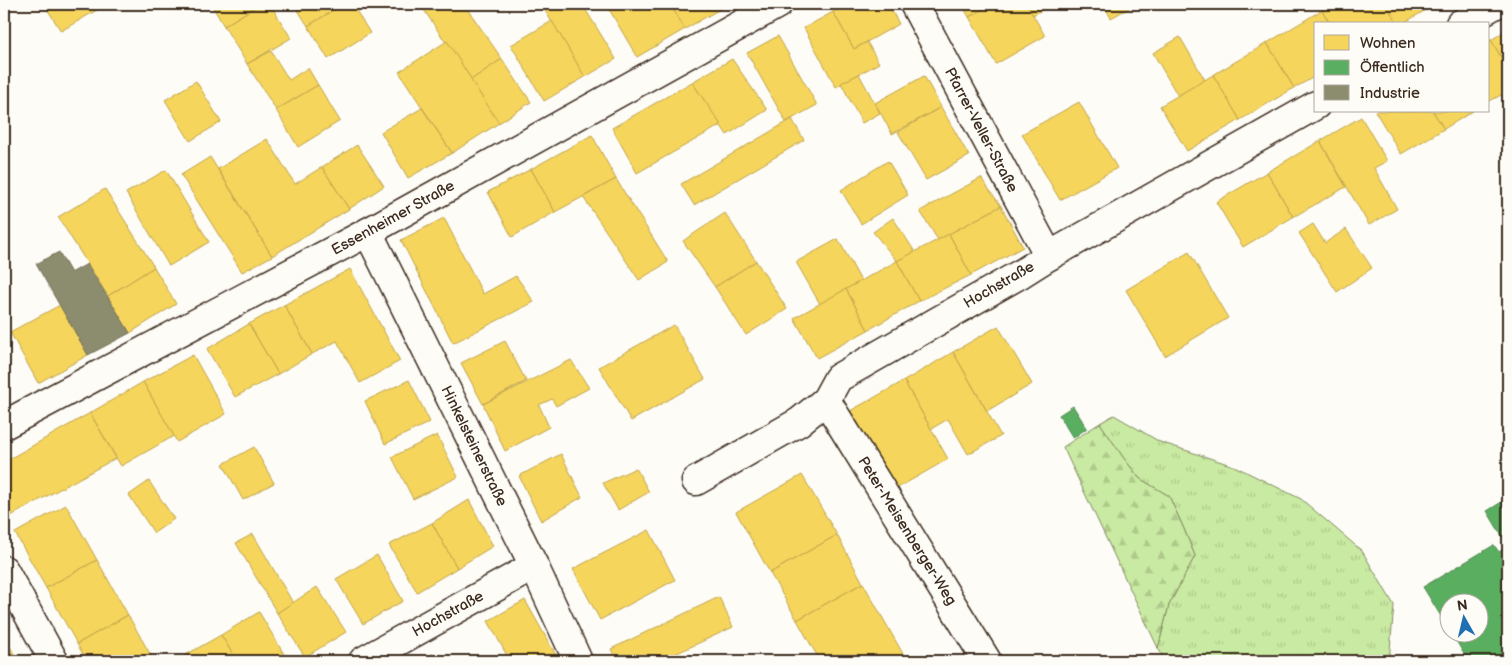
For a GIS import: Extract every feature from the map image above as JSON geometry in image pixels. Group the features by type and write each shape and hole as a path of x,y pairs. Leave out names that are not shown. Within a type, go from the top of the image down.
{"street":[{"name":"Essenheimer Straße","path":"4,425 368,232 778,4"},
{"name":"Pfarrer-Veller-Straße","path":"914,4 1049,256"},
{"path":"1464,22 1496,4"},
{"name":"Hochstraße","path":"696,481 799,422 826,400 838,378 1314,106"},
{"name":"Hinkelsteinerstraße","path":"368,232 534,566 578,661"},
{"name":"Peter-Meisenberger-Weg","path":"826,400 987,661"},
{"name":"Hochstraße","path":"363,661 534,566"},
{"path":"4,570 54,661"}],"green space":[{"path":"1114,415 1160,442 1234,466 1301,499 1362,551 1394,605 1389,661 1165,661 1158,648 1169,605 1195,556 1169,496 1139,478 1100,423"},
{"path":"1100,423 1139,478 1169,496 1195,556 1169,605 1158,648 1063,447"}],"building: Wohnen":[{"path":"44,4 107,4 61,31"},
{"path":"211,4 260,4 224,26"},
{"path":"260,4 270,4 291,38 247,64 224,26"},
{"path":"294,4 343,4 308,26"},
{"path":"343,4 352,4 370,33 328,59 308,26"},
{"path":"420,4 464,4 502,59 471,80"},
{"path":"541,4 582,4 616,59 585,77"},
{"path":"606,4 670,4 685,29 637,57"},
{"path":"670,4 727,4 727,5 685,29"},
{"path":"847,4 888,4 899,24 854,49 833,12"},
{"path":"962,4 993,4 969,17"},
{"path":"993,4 1027,4 1045,36 996,64 969,17"},
{"path":"1027,4 1053,4 1033,15"},
{"path":"1103,4 1136,4 1111,18"},
{"path":"1333,4 1386,4 1397,22 1329,22 1322,10"},
{"path":"1386,4 1436,4 1405,22 1397,22"},
{"path":"1322,10 1329,22 1314,22 1314,77 1294,88 1267,43"},
{"path":"833,12 854,49 867,42 879,63 836,87 804,28"},
{"path":"552,21 585,77 544,101 511,45"},
{"path":"1508,29 1508,69 1491,40"},
{"path":"778,36 817,105 786,122 747,53"},
{"path":"1180,37 1205,80 1178,96 1153,53"},
{"path":"1490,40 1508,69 1508,107 1501,95 1490,101"},
{"path":"447,41 499,123 452,153 399,72"},
{"path":"1267,43 1294,88 1240,120 1213,75"},
{"path":"271,51 289,80 308,68 318,85 276,110 247,64"},
{"path":"502,59 531,102 499,123 471,80"},
{"path":"732,59 767,110 727,135 692,82"},
{"path":"859,74 880,113 862,123 841,83"},
{"path":"1213,75 1240,120 1187,151 1160,106"},
{"path":"924,76 941,107 892,134 875,103"},
{"path":"196,81 221,122 190,141 165,100"},
{"path":"692,82 721,125 637,173 612,128"},
{"path":"318,85 340,121 298,147 276,110"},
{"path":"1079,102 1117,168 1060,200 1022,134"},
{"path":"941,107 969,156 926,180 898,132"},
{"path":"422,108 452,153 408,178 381,132"},
{"path":"1376,112 1434,112 1444,129 1401,154"},
{"path":"1434,112 1471,112 1444,129"},
{"path":"1361,117 1387,161 1374,168 1397,209 1369,225 1320,141"},
{"path":"792,119 804,140 694,205 681,184"},
{"path":"592,135 616,179 555,212 531,169"},
{"path":"267,139 295,184 322,167 349,209 272,256 218,169"},
{"path":"1320,141 1346,187 1293,217 1267,172"},
{"path":"357,145 384,186 349,209 322,167"},
{"path":"210,157 272,256 242,272 181,175"},
{"path":"888,161 908,195 861,224 841,190"},
{"path":"531,169 555,212 512,237 488,192"},
{"path":"166,170 209,242 169,266 126,193"},
{"path":"1267,172 1293,217 1243,247 1216,202"},
{"path":"981,178 1001,206 938,240 920,211"},
{"path":"616,179 668,262 639,280 583,197"},
{"path":"105,189 154,267 108,296 58,217"},
{"path":"1001,206 1023,247 971,275 949,234"},
{"path":"725,213 756,261 715,287 683,241"},
{"path":"444,218 483,294 516,276 534,302 453,343 401,240"},
{"path":"893,218 915,252 897,261 873,232"},
{"path":"1313,224 1325,243 1346,229 1372,268 1337,292 1299,233"},
{"path":"949,234 971,275 919,301 897,261"},
{"path":"838,239 861,281 820,304 796,262"},
{"path":"1189,252 1228,318 1165,356 1126,290"},
{"path":"756,261 787,309 746,335 715,287"},
{"path":"897,261 919,301 868,330 846,289"},
{"path":"154,267 176,304 130,333 108,296"},
{"path":"350,269 400,361 360,383 337,341 312,354 284,305"},
{"path":"846,289 868,330 817,358 794,318"},
{"path":"60,305 88,355 38,383 10,332"},
{"path":"284,305 312,354 278,374 249,324"},
{"path":"249,324 278,374 235,397 207,349"},
{"path":"674,325 705,379 631,421 599,367"},
{"path":"998,326 1032,384 987,411 953,352"},
{"path":"505,341 526,381 483,404 461,363"},
{"path":"953,352 1001,436 968,454 948,419 931,429 904,381"},
{"path":"193,355 226,414 177,442 143,382"},
{"path":"571,360 589,388 556,406 552,399 539,405 549,427 505,451 483,404"},
{"path":"409,380 430,422 385,444 365,401"},
{"path":"904,381 948,459 894,490 850,411"},
{"path":"143,382 174,436 121,466 90,413"},
{"path":"90,413 116,458 9,517 4,508 4,462"},
{"path":"437,435 458,477 413,499 392,457"},
{"path":"254,447 274,483 243,500 223,464"},
{"path":"561,454 582,497 541,521 519,476"},
{"path":"636,468 649,492 618,510 603,483"},
{"path":"802,475 837,535 770,573 736,512"},
{"path":"149,481 174,519 154,533 129,495"},
{"path":"469,500 493,546 457,568 432,523"},
{"path":"66,505 97,560 46,588 15,533"},
{"path":"432,523 457,568 417,592 389,545"},
{"path":"649,530 675,580 600,620 573,569"},
{"path":"253,534 293,603 277,613 236,543"},
{"path":"837,535 863,583 797,620 770,573"},
{"path":"377,555 403,601 363,624 336,579"},
{"path":"97,560 128,615 77,644 46,588"},
{"path":"863,583 907,661 820,661 797,620"},
{"path":"317,587 346,632 305,657 277,613"},
{"path":"719,597 733,627 673,655 675,661 617,661 611,649"},
{"path":"525,600 557,657 549,661 510,661 488,621"},
{"path":"259,612 288,661 237,661 221,635"},
{"path":"128,615 154,661 87,661 77,644"},
{"path":"221,635 237,661 175,661"},
{"path":"4,636 18,661 4,661"}],"building: Öffentlich":[{"path":"1073,406 1087,428 1073,438 1059,415"},
{"path":"1508,498 1508,546 1487,511"},
{"path":"1494,545 1499,552 1508,546 1508,661 1468,661 1457,642 1490,642 1490,592 1440,592 1440,615 1423,587"}],"building: Industrie":[{"path":"59,252 71,273 87,264 130,333 88,355 36,264"},
{"path":"433,654 437,661 421,661"}]}
